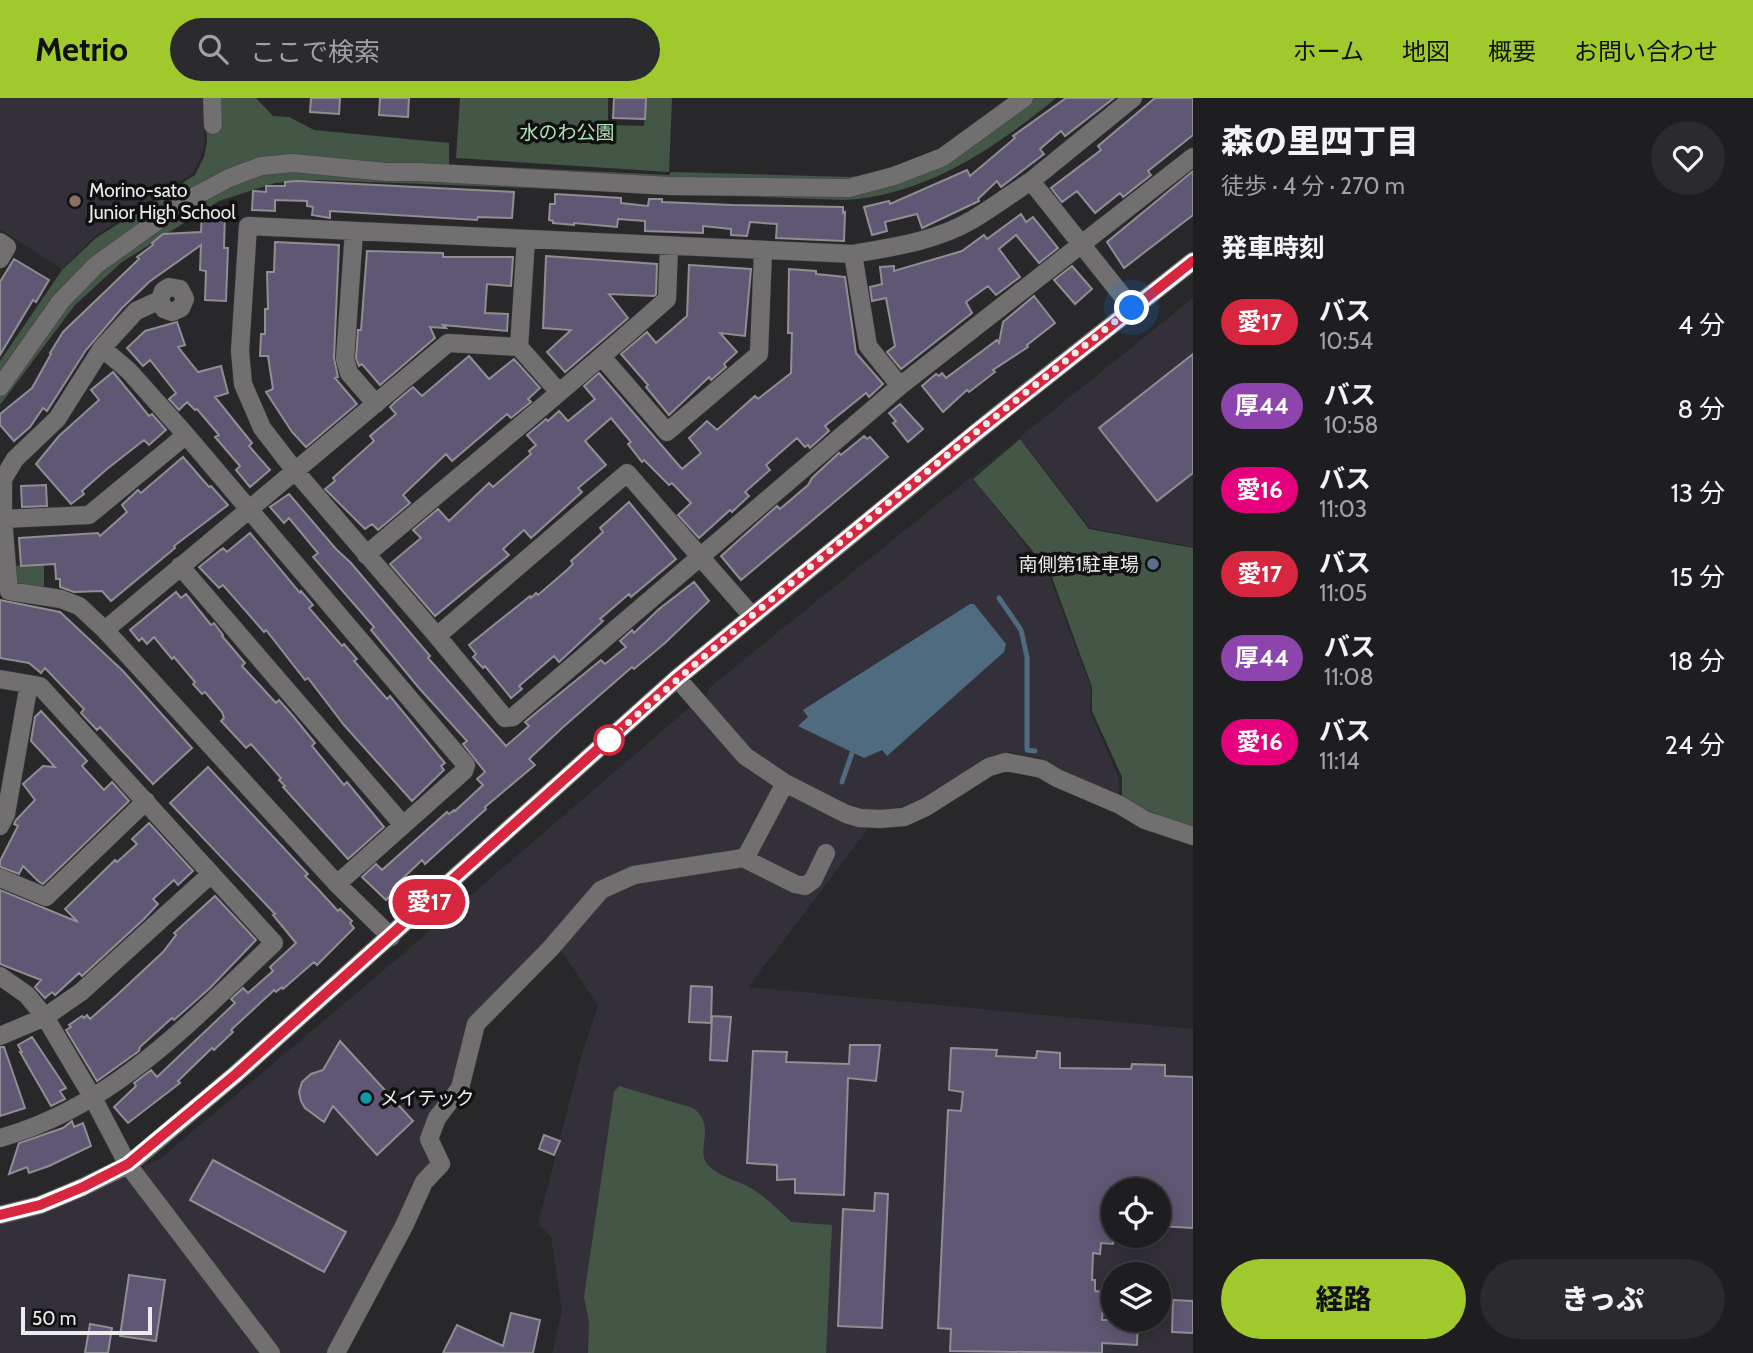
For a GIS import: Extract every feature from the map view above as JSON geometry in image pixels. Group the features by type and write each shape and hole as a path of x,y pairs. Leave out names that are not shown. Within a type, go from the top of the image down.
{"street":[{"path":"212,98 213,125"},
{"path":"0,387 61,301 96,265 184,202 229,178 261,166 293,163 386,173 419,172 670,186 849,188 894,176 943,157 1024,98"},
{"path":"1133,98 1031,181 970,221 911,244 853,254 247,226 240,351 243,384 262,428 296,472 505,718 513,717 900,386 1193,157"},
{"path":"1031,181 1132,308"},
{"path":"354,231 345,359 349,373 376,404"},
{"path":"519,347 526,239"},
{"path":"0,242 7,247 0,259"},
{"path":"366,555 667,299 668,247"},
{"path":"602,357 667,432 759,354 763,251"},
{"path":"853,254 868,346 900,386"},
{"path":"0,1214 51,1200 128,1164 236,1074 677,678 1193,261"},
{"path":"160,300 136,311 102,348 57,419 15,459 3,479 3,519 9,591 61,599 79,606 105,630 337,884 391,936"},
{"path":"105,630 448,343 519,347 558,391"},
{"path":"102,348 129,371 186,435 466,765 464,771 337,884"},
{"path":"3,519 89,515 186,435"},
{"path":"437,636 627,473 752,616"},
{"path":"180,566 403,825"},
{"path":"677,678 745,756 785,783 846,814 860,818 904,817 926,807 989,767 1006,762 1042,769 1120,805 1145,820 1193,836"},
{"path":"0,679 40,686 274,943 170,1041 132,1072 67,1112 0,1138"},
{"path":"0,826 6,814 29,684"},
{"path":"743,858 785,783"},
{"path":"0,878 46,897 146,800"},
{"path":"336,1353 404,1226 424,1182 441,1164 429,1139 437,1118 460,1088 476,1024 550,949 601,890 634,875 743,858 795,884 805,886 813,880 826,853"},
{"path":"0,1036 45,1017 81,992 211,874"},
{"path":"0,976 27,995 45,1017 128,1164 271,1353"}],"shaded area":[{"name":"Morino-sato Junior High School","path":"0,98 202,98 205,140 202,154 193,173 95,236 62,269 0,229"},
{"path":"1193,298 1193,547 1090,528 1020,438 972,478 1048,573 1091,687 1090,711 1119,778 1119,800 1041,758 1010,752 981,761 918,801 880,813 748,987 1193,1029 1193,1353 552,1353 562,1311 551,1237 538,1223 582,1054 598,1006 552,936 473,1018 454,1082 433,1112 434,1160 333,1353 0,1353 0,1224 99,1188 160,1159 690,707 696,711 704,706 709,688"}],"green space":[{"path":"204,98 256,98 273,116 289,117 314,130 449,143 449,168 479,166 669,175 671,172 849,177 890,172 936,154 1011,98 1056,98 1009,134 957,166 930,179 873,197 843,200 317,180 275,183 219,201 122,262 75,305 0,405 0,361 62,270 96,238 195,175 204,157 207,141"},
{"name":"水のわ公園","path":"460,98 608,98 608,125 644,126 646,98 672,98 669,172 456,158"},
{"path":"1020,439 1089,529 1193,548 1193,830 1122,799 1122,777 1092,711 1092,687 1050,572 973,479"},
{"path":"44,564 44,590 19,587 12,579 12,566"},
{"path":"619,1086 693,1108 704,1123 703,1154 710,1167 755,1191 791,1222 832,1225 826,1353 588,1353 589,1322 584,1297 614,1092"}],"water":[{"path":"970,604 974,604 1006,644 1004,652 887,756 882,750 864,758 798,726 808,717 803,710"}],"building":[{"path":"311,98 340,98 339,114 310,112"},
{"path":"380,98 409,98 408,117 379,115"},
{"path":"614,98 646,98 645,119 613,118"},
{"path":"1066,98 1114,98 1065,136 1061,131 1040,149 1044,154 1001,187 997,181 979,201 922,228 917,214 885,222 887,231 872,235 864,207 889,201 890,204 967,170 970,176 1015,138 1013,136"},
{"path":"1155,98 1193,98 1193,135 1148,171 1151,175 1123,197 1120,193 1095,213 1077,191 1062,202 1051,188 1101,150 1098,146"},
{"path":"1193,171 1193,215 1124,268 1107,242"},
{"path":"285,182 514,192 512,218 478,217 477,220 330,211 330,218 312,215 313,207 307,206 307,201 275,200 275,211 252,210 253,191 266,192 266,186 285,186"},
{"path":"555,194 621,198 621,203 648,206 649,199 662,199 662,202 843,207 844,241 776,238 777,224 750,222 747,236 731,235 731,229 703,226 703,233 645,231 645,221 618,219 617,227 553,223 549,220 550,204 555,204"},
{"path":"202,211 225,212 224,248 228,248 226,301 205,300 206,271 200,270 201,245 149,282 122,308 86,350 47,411 43,408 30,427 14,441 0,425 0,414 32,388 63,332 163,234 201,232"},
{"path":"1021,214 1026,222 1033,217 1058,248 1039,263 1016,235 999,249 1020,277 996,295 988,286 966,302 972,313 901,369 887,352 895,346 886,298 872,301 870,287 882,284 880,267 894,266 894,271 962,251 984,235 987,239"},
{"path":"275,242 339,245 334,358 338,377 335,378 357,404 306,447 292,432 266,392 273,389 268,356 260,356 261,334 265,334 265,309 268,309 267,272 274,272"},
{"path":"367,251 443,253 443,257 513,257 511,286 487,284 485,313 508,314 507,331 443,325 446,328 430,327 435,338 380,385 362,364 359,366 356,358 358,330 361,330"},
{"path":"546,256 657,264 656,294 609,294 628,318 565,372 547,352 571,330 543,328"},
{"path":"14,259 49,280 36,302 33,300 0,355 0,282"},
{"path":"689,265 751,269 745,336 720,333 737,352 724,364 726,367 711,380 709,377 669,415 621,354 647,332 656,343 687,316"},
{"path":"1072,266 1092,289 1075,304 1054,280"},
{"path":"789,269 845,277 856,353 883,384 869,397 866,393 825,426 829,431 810,448 808,445 805,447 797,438 766,465 770,470 745,492 749,496 699,538 678,515 691,503 672,483 669,485 644,460 642,462 628,444 631,442 611,418 585,441 606,465 578,488 582,492 531,538 524,530 503,549 509,555 435,616 390,564 421,538 413,530 438,509 449,521 489,483 493,487 531,454 529,451 536,445 527,435 546,419 548,421 559,411 568,421 595,399 584,386 599,373 682,469 701,453 689,438 707,421 717,430 755,396 758,399 791,373 792,333 788,333"},
{"path":"1034,296 1055,323 1027,345 1028,347 993,370 995,372 969,392 967,390 943,412 922,386 936,374 939,376 942,373 946,378 997,340 999,343 1003,322"},
{"path":"177,322 185,345 178,347 198,372 221,366 228,393 215,397 252,443 249,446 270,470 250,487 236,470 240,466 215,437 219,435 197,409 187,402 179,410 169,399 176,393 150,360 143,366 127,348 145,331"},
{"path":"1193,354 1193,473 1157,501 1099,428"},
{"path":"469,356 489,379 514,359 540,388 528,399 531,402 511,418 507,414 452,461 446,454 403,495 410,503 378,530 372,524 365,529 325,489 335,481 333,478 374,441 370,436 396,414 390,407 395,402 413,387 422,396"},
{"path":"113,372 149,416 152,414 166,430 149,445 144,440 107,469 71,504 36,464 59,436 99,400 91,390"},
{"path":"900,404 923,429 908,442 893,423 896,421 889,413"},
{"path":"864,436 867,439 870,437 888,457 741,580 721,556 777,506 780,509 808,485 839,453 841,455"},
{"path":"183,457 228,505 174,546 175,548 111,601 102,591 74,592 60,587 60,579 56,579 55,564 21,566 19,538 98,533 100,536 127,512 122,505 138,490 141,493"},
{"path":"46,485 47,506 22,507 21,486"},
{"path":"289,494 506,746 529,726 525,722 601,660 605,664 626,647 620,641 632,630 634,633 694,582 709,601 665,643 634,669 632,667 562,728 529,759 535,765 485,807 486,809 425,864 422,860 399,882 402,885 386,900 362,877 376,864 382,870 447,812 449,814 455,811 483,785 477,779 485,772 463,744 467,741 419,688 371,630 374,627 313,557 318,553 289,518 284,523 270,507"},
{"path":"629,502 676,559 600,619 603,621 559,662 554,656 519,686 522,689 511,698 485,666 483,668 473,657 476,654 469,645 530,596 531,598 536,593 538,595 567,570 573,564 571,561 603,532 600,528"},
{"path":"250,533 313,605 309,608 357,659 354,661 387,699 390,696 445,763 441,766 444,770 412,801 344,725 308,678 305,680 266,630 264,632 223,585 219,588 199,567 223,548 227,552"},
{"path":"176,592 181,598 186,594 211,625 214,623 245,663 242,666 276,703 279,700 315,743 312,746 344,785 347,782 384,827 348,859 283,787 285,786 279,780 281,778 251,744 246,748 221,721 224,718 222,712 205,692 202,694 193,684 195,682 174,657 172,659 154,637 147,644 142,638 139,641 130,630"},
{"path":"0,600 60,612 123,671 192,748 153,784 100,727 97,730 81,713 84,709 45,668 41,673 29,663 0,658"},
{"path":"41,711 87,761 82,766 104,790 112,782 129,801 43,884 23,866 19,874 0,867 0,861 18,826 14,824 16,820 35,800 23,784 43,766 55,767 31,741 35,717"},
{"path":"208,767 308,874 305,876 338,911 340,909 352,921 350,923 354,928 317,965 314,962 283,989 282,987 276,992 274,990 231,1030 233,1032 178,1081 180,1083 128,1123 114,1107 136,1086 134,1083 151,1070 157,1077 235,1003 231,999 243,988 248,993 273,971 270,967 296,943 273,915 275,914 170,803"},
{"path":"149,823 193,871 178,885 174,880 153,899 158,904 144,919 82,976 79,973 55,995 52,992 45,998 35,987 41,980 0,964 0,890 78,922 65,909 115,860 117,862 137,844 132,839"},
{"path":"215,896 256,940 210,988 174,1020 172,1018 140,1047 139,1051 97,1081 66,1030 71,1027 69,1025 82,1016 84,1018 87,1015 90,1019 163,952 176,935 174,933"},
{"path":"691,986 712,987 711,1023 689,1022"},
{"path":"712,1016 731,1017 727,1061 710,1060"},
{"path":"32,1037 66,1088 60,1091 65,1099 51,1106 18,1045"},
{"name":"メイテック","path":"340,1041 413,1121 377,1155 333,1106 324,1122 305,1108 301,1101 299,1092 302,1082 311,1074 323,1070"},
{"path":"850,1045 880,1045 876,1081 848,1078 844,1195 795,1193 795,1179 777,1180 777,1165 747,1163 753,1051 787,1052 786,1062 849,1064"},
{"path":"0,1047 4,1047 25,1108 0,1116"},
{"path":"951,1048 997,1050 996,1056 1036,1058 1037,1051 1060,1053 1060,1068 1131,1069 1132,1064 1165,1065 1165,1076 1193,1077 1193,1228 1171,1227 1171,1178 1101,1178 1101,1243 1100,1254 1093,1253 1092,1280 1095,1280 1095,1291 1101,1292 1101,1332 1138,1332 1137,1345 1102,1343 1102,1353 950,1351 951,1329 938,1328 948,1110 961,1111 963,1092 949,1090"},
{"path":"72,1121 74,1127 83,1123 91,1146 29,1173 27,1167 9,1174 19,1143 63,1128"},
{"path":"544,1135 560,1141 554,1155 539,1149"},
{"path":"213,1160 346,1232 324,1272 190,1200"},
{"path":"875,1193 888,1194 882,1328 838,1326 843,1209 874,1211"},
{"path":"129,1275 165,1280 156,1341 120,1336"},
{"path":"1173,1300 1193,1301 1193,1333 1172,1332"},
{"path":"511,1313 540,1320 533,1353 443,1353 457,1325 503,1346"},
{"path":"90,1324 112,1328 108,1353 85,1353"}],"waterway":[{"path":"999,598 1021,630 1027,657 1027,750 1035,751"},
{"path":"842,782 852,753"}],"bus line":[{"name":"愛17","path":"0,1215 40,1205 128,1164 236,1074 677,678 974,434 1193,261"}],"place":[{"name":"Morino-sato Junior High School","path":"75,201"},
{"name":"南側第1駐車場","path":"1153,564"},
{"name":"メイテック","path":"366,1098"}],"route":[{"path":"609,740 600,748 677,678 1132,308"}]}
